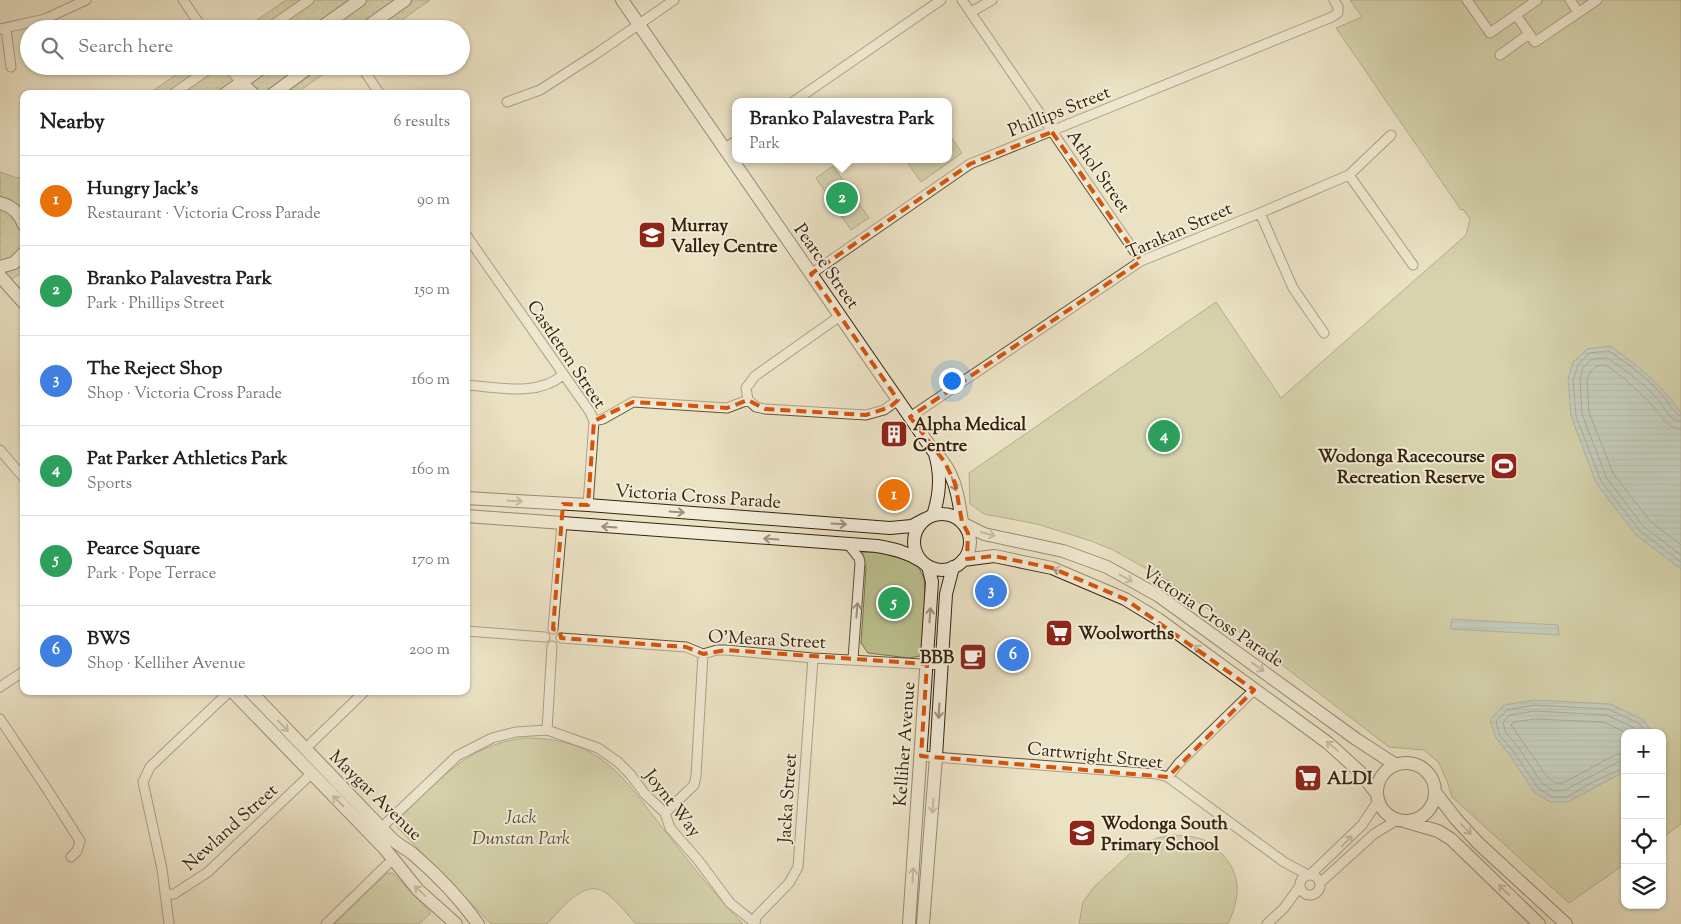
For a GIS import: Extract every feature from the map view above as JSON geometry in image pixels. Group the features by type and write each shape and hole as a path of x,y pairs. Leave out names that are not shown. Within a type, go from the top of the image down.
{"main road":[{"path":"332,20 360,0"},
{"path":"377,20 405,0"},
{"name":"Pearce Street","path":"622,0 732,158"},
{"path":"231,90 252,75"},
{"path":"278,90 299,75"},
{"path":"241,83 249,90"},
{"name":"Pearce Street","path":"735,163 934,452 944,461 955,483 963,523"},
{"path":"0,203 19,209"},
{"path":"0,267 14,263 20,257"},
{"path":"0,276 20,298"},
{"name":"Pearce Street","path":"929,517 937,504 939,487 938,465 934,452"},
{"name":"Victoria Cross Parade","path":"470,498 588,505 890,528 912,526 929,517"},
{"path":"562,523 563,504"},
{"path":"942,513 952,515 963,523 970,542 968,552 958,564 944,570 936,569 924,563 916,553 914,534 918,527 929,517 942,513"},
{"name":"Victoria Cross Parade","path":"470,516 877,546 898,549 924,563"},
{"name":"Victoria Cross Parade","path":"963,523 984,534 1063,551 1107,567 1158,596 1356,739 1396,765"},
{"name":"Victoria Cross Parade","path":"958,564 986,556 1005,558 1052,568 1125,598 1158,619 1343,755 1360,772 1378,797"},
{"name":"Kelliher Avenue","path":"910,924 932,582 924,563"},
{"name":"Kelliher Avenue","path":"923,924 946,594 958,564"},
{"name":"Maygar Avenue","path":"235,695 316,770 377,832 393,859 415,887 456,924"},
{"name":"Maygar Avenue","path":"254,695 305,749 316,770"},
{"path":"1402,820 1414,820 1422,816 1429,810 1434,801 1434,782 1429,774 1414,764 1406,763 1389,768 1380,779 1378,797 1386,812 1402,820 1438,831 1451,839 1539,924"},
{"path":"1435,792 1478,843 1566,924"},
{"name":"Maygar Avenue","path":"377,832 404,848 427,868 478,924"},
{"path":"393,859 404,848"}],"street":[{"path":"41,20 86,0"},
{"path":"183,0 197,20"},
{"path":"281,20 309,0"},
{"path":"507,102 540,90 674,0"},
{"path":"798,98 941,0"},
{"name":"Athol Street","path":"962,0 1141,261"},
{"path":"971,12 992,0"},
{"name":"Phillips Street","path":"811,274 970,164 1332,17 1338,13 1338,7 1334,0"},
{"path":"1467,0 1490,33 1538,0"},
{"path":"1570,0 1578,12"},
{"path":"1516,15 1534,42 1597,0"},
{"path":"11,67 3,29 20,25"},
{"path":"1500,55 1529,34"},
{"path":"179,90 200,75"},
{"path":"235,75 241,83"},
{"path":"367,75 377,90"},
{"name":"Tarakan Street","path":"910,417 1141,261 1349,175 1391,135"},
{"path":"725,148 732,144"},
{"path":"1349,175 1413,265"},
{"path":"1260,213 1293,288 1324,333"},
{"name":"Castleton Street","path":"470,241 586,405 594,421 588,505"},
{"path":"840,316 754,376 746,388 748,400 756,406 765,409 866,415 884,410 898,400"},
{"path":"470,385 544,387 563,375"},
{"path":"594,421 633,402 727,408 748,400"},
{"path":"0,450 20,473"},
{"path":"553,629 562,523"},
{"path":"848,544 857,554 860,563 853,659"},
{"path":"552,646 546,642 545,637 546,632 553,629"},
{"path":"552,646 557,645 561,638 560,633 553,629"},
{"path":"470,631 545,637"},
{"name":"O'Meara Street","path":"561,638 686,647 704,654 717,650 726,650 813,658 941,665"},
{"path":"377,832 457,756 492,738 516,732 547,730 552,646"},
{"path":"665,813 694,784 696,776 704,654"},
{"name":"Jacka Street","path":"755,923 756,917 789,883 798,867 813,658"},
{"path":"0,687 20,674"},
{"path":"1168,777 1254,690"},
{"path":"169,924 162,869 143,782 150,767 227,695"},
{"path":"305,749 361,695"},
{"path":"0,719 46,786 80,842 77,852 71,857"},
{"name":"Joynt Way","path":"547,730 598,748 618,762 645,794 665,813 670,828 698,860 723,895 742,914 755,923"},
{"name":"Cartwright Street","path":"921,756 1157,774 1168,777 1284,862 1309,874"},
{"name":"Newland Street","path":"165,895 174,894 208,872 316,770"},
{"path":"1267,924 1284,908 1300,885 1302,878 1309,874 1362,826 1378,797"},
{"path":"1284,908 1308,895 1317,893 1320,883 1374,834 1402,820"},
{"path":"326,924 393,859"},
{"name":"Cartwright Street","path":"1284,862 1300,885"},
{"path":"1309,874 1317,877 1320,883"},
{"path":"1300,885 1302,892 1308,895"}],"highlighted area":[{"path":"1052,132 1141,261 910,417 944,461 955,483 962,522 968,533 967,559 994,556 1052,568 1125,599 1254,690 1168,777 921,756 927,664 726,650 703,654 686,647 561,638 560,631 553,629 563,504 588,505 594,421 633,402 727,408 748,400 765,409 866,415 890,407 898,400 811,274 970,164"}],"green space":[{"path":"286,0 430,0 402,20 257,20"},
{"name":"Wodonga Racecourse Recreation Reserve","path":"1350,0 1681,0 1681,824 1666,835 1666,729 1621,729 1621,867 1569,903 1452,797 1439,763 1424,750 1389,747 1221,618 1165,579 1113,550 1037,524 984,514 970,504 969,473 1216,302 1281,398 1466,235 1470,219 1463,209 1461,210 1336,28 1362,17"},
{"path":"176,75 322,75 301,90 154,90"},
{"path":"952,139 962,153 952,160"},
{"path":"908,163 948,163 921,182"},
{"path":"833,166 869,218 851,230 816,178"},
{"path":"0,172 17,178 20,177 20,274 0,285"},
{"path":"860,552 878,552 899,558 916,564 920,570 924,578 925,595 922,653 920,656 909,658 868,653 861,643 866,568"},
{"name":"Jack Dunstan Park","path":"525,738 565,742 584,749 609,765 630,787 697,872 743,924 636,924 606,893 598,889 589,889 574,897 547,924 491,924 397,827 397,821 440,779 469,757 485,748"},
{"path":"1173,835 1191,837 1210,843 1220,852 1233,869 1236,878 1237,895 1228,924 1079,924 1083,902 1094,887 1135,849 1157,838"},
{"path":"387,873 393,873 431,913 419,924 334,924"}],"water":[{"path":"1610,346 1649,376 1681,413 1681,569 1636,535 1596,483 1571,416 1568,379 1573,362 1587,349"},
{"path":"1452,619 1558,625 1559,635 1450,629"},
{"path":"1534,700 1610,704 1644,720 1650,729 1621,729 1621,773 1568,802 1550,802 1534,792 1496,738 1490,720 1504,705"}],"place":[{"name":"Branko Palavestra Park","path":"842,198"},
{"name":"Murray Valley Centre","path":"652,235"},
{"name":"Alpha Medical Centre","path":"894,434"},
{"name":"Pat Parker Athletics Park","path":"1164,436"},
{"name":"Wodonga Racecourse Recreation Reserve","path":"1504,466"},
{"name":"Hungry Jack's","path":"894,495"},
{"name":"The Reject Shop","path":"991,591"},
{"name":"Pearce Square","path":"894,603"},
{"name":"Woolworths","path":"1059,633"},
{"name":"BWS","path":"1013,655"},
{"name":"BBB","path":"973,657"},
{"name":"ALDI","path":"1308,778"},
{"name":"Wodonga South Primary School","path":"1082,833"}]}
